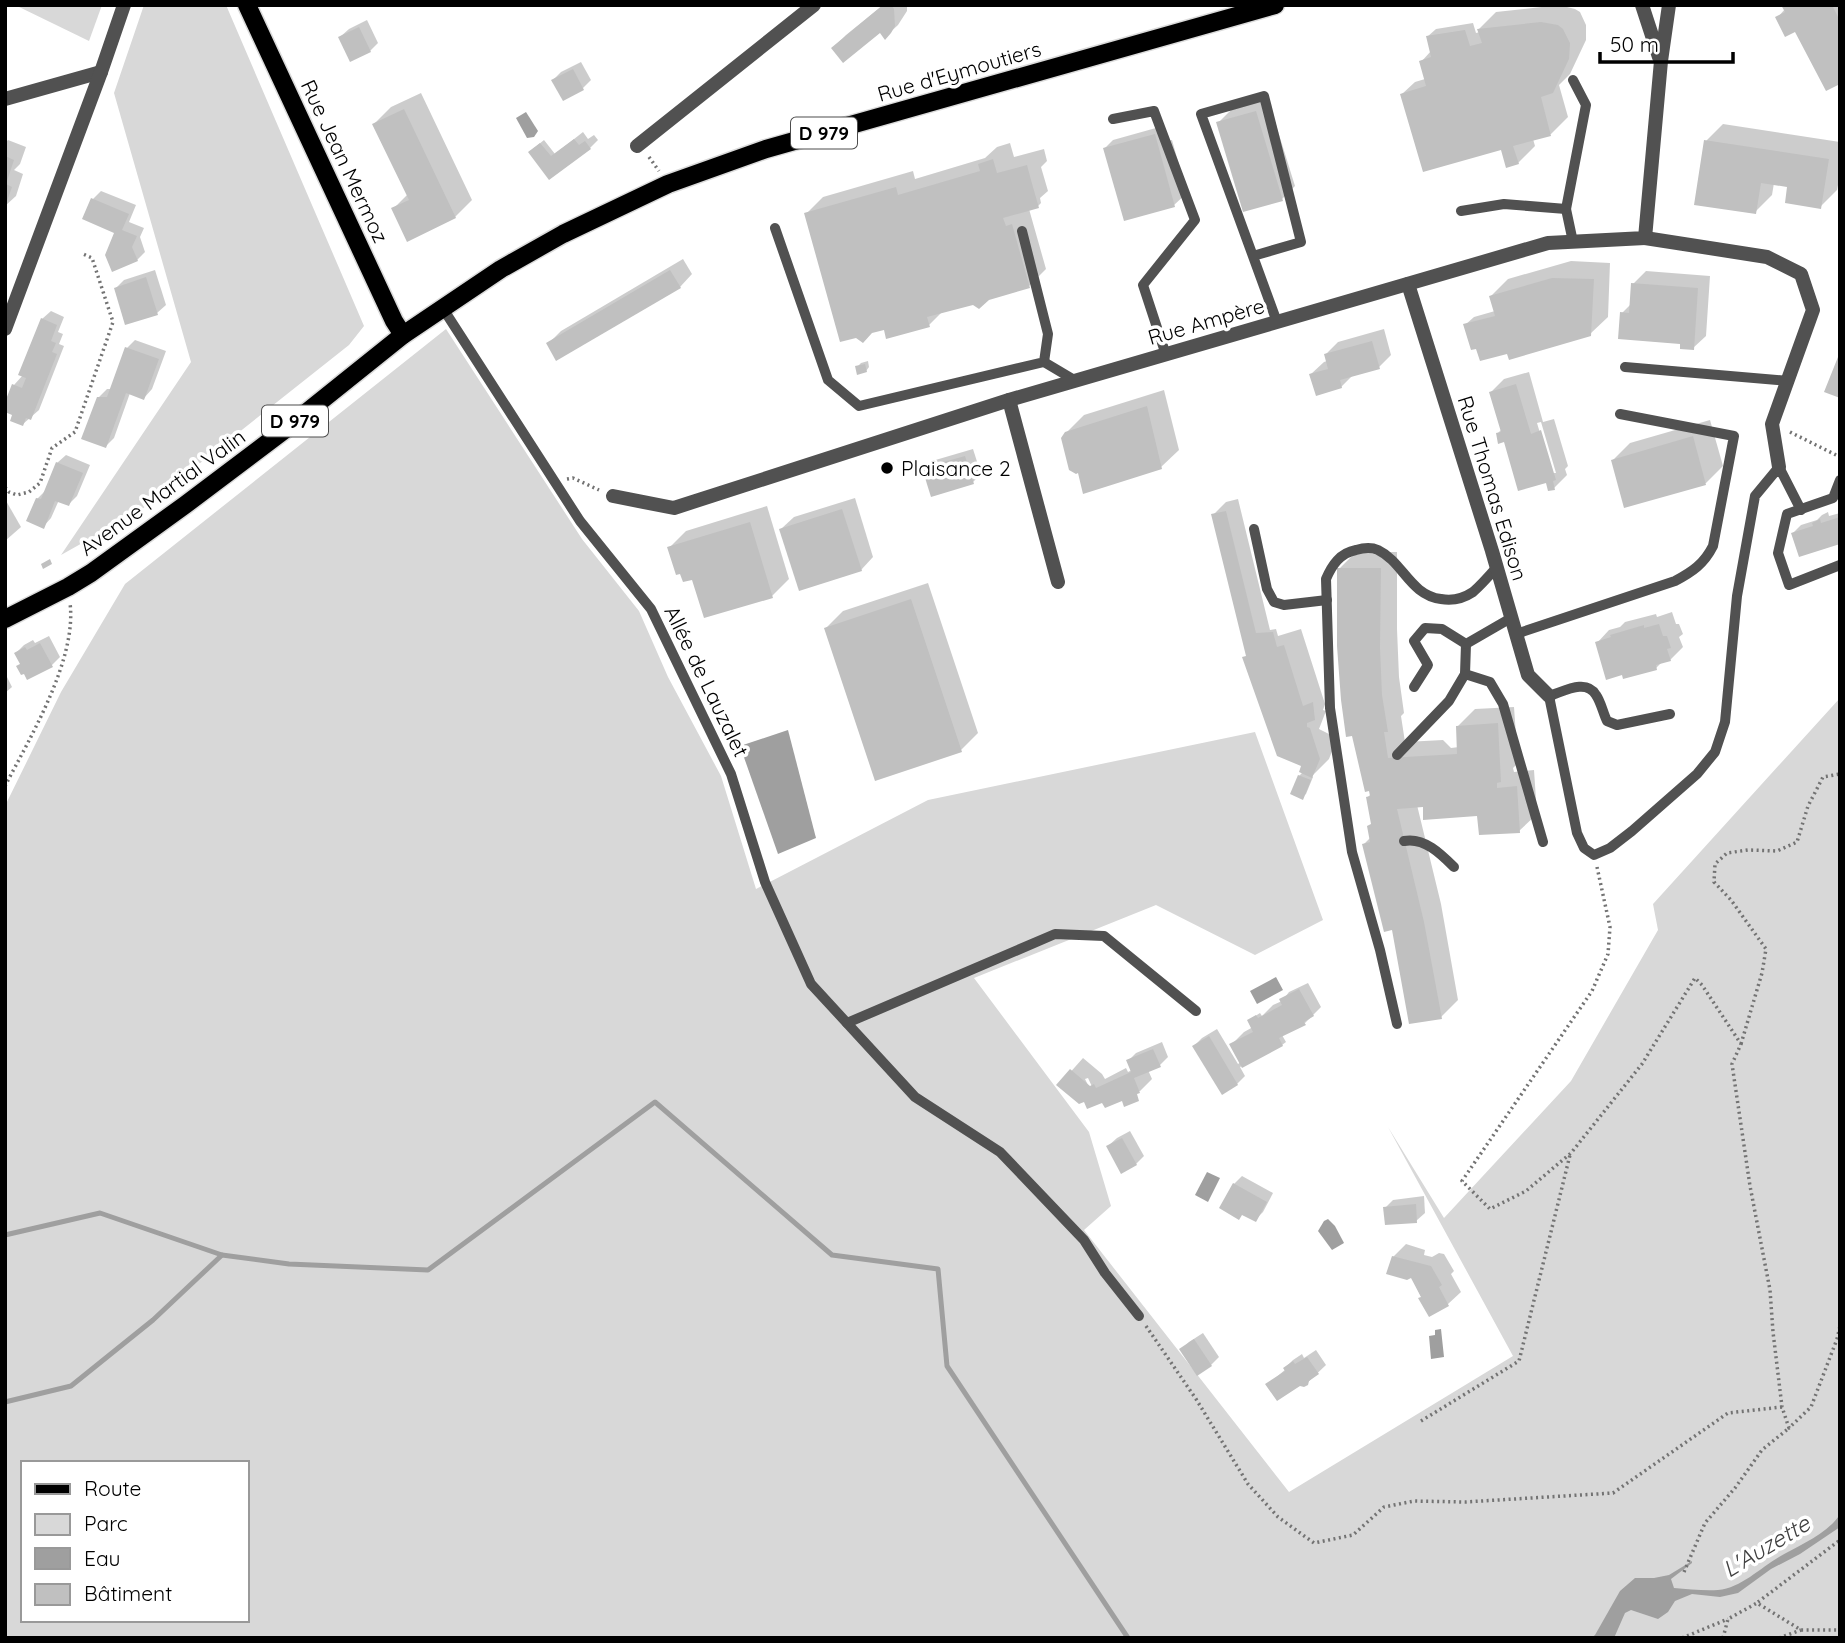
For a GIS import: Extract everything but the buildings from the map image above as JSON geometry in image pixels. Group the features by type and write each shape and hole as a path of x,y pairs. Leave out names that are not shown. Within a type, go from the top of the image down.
{"main road":[{"name":"Rue Jean Mermoz","path":"247,5 394,321 404,335"},
{"name":"Rue d'Eymoutiers","path":"404,335 501,269 563,234 668,184 766,149 1275,5"},
{"name":"Avenue Martial Valin","path":"5,619 91,573 287,428 404,335"}],"street":[{"path":"5,329 102,72 124,5"},
{"path":"638,145 814,5"},
{"path":"1642,5 1661,61"},
{"path":"1645,238 1661,61 1669,5"},
{"path":"5,99 102,72"},
{"name":"Rue Ampère","path":"613,496 674,508 1009,400 1548,243 1645,238 1768,257 1801,274 1813,310 1772,424"},
{"name":"Rue Thomas Edison","path":"1408,284 1528,675 1549,696"},
{"path":"1009,400 1058,582"},
{"path":"1772,424 1779,467"}],"lane":[{"path":"1573,80 1586,105 1566,209 1573,242"},
{"path":"1253,256 1301,242 1264,96 1201,114 1277,322"},
{"path":"1113,119 1154,111 1195,220 1143,285 1166,355"},
{"path":"1461,211 1504,204 1566,209"},
{"path":"775,228 828,380 859,406 1044,362 1076,381"},
{"path":"1022,231 1048,334 1044,362"},
{"name":"Allée de Lauzalet","path":"442,307 580,521 651,609 731,774 765,882 811,984 915,1097 1000,1152 1084,1240 1105,1273 1139,1316"},
{"path":"1625,367 1789,381"},
{"path":"1516,634 1675,581 1694,571 1707,559 1713,546 1734,436 1620,414"},
{"path":"1670,714 1617,725 1607,721 1596,694 1591,689 1577,687 1549,696 1577,833 1584,848 1594,855 1632,831 1697,774 1715,752 1725,722 1737,596 1755,496 1779,467 1801,510"},
{"path":"1840,480 1833,498 1787,514 1778,553 1789,586 1840,565"},
{"path":"1254,529 1268,589 1274,602 1284,606 1327,600"},
{"path":"1397,1024 1380,950 1352,852 1330,708 1326,579 1332,564 1350,551 1375,549 1386,555 1425,595 1448,600 1459,599 1472,592 1496,568"},
{"path":"1466,644 1511,618"},
{"path":"1414,687 1428,665 1414,640 1425,628 1442,629 1466,644"},
{"path":"1397,755 1449,701 1465,674 1466,644"},
{"path":"1465,674 1490,682 1503,704 1543,842"},
{"path":"1404,841 1416,840 1433,849 1454,867"},
{"path":"1352,852 1364,849"},
{"path":"847,1023 1055,934 1104,936 1196,1012"}],"path":[{"path":"638,145 668,184"},
{"path":"5,487 17,495 29,492 40,483 52,448 75,432 113,322 92,258 83,254"},
{"path":"1772,424 1840,457"},
{"path":"555,482 573,478 613,496"},
{"path":"5,786 32,735 58,677 69,644 71,611 68,587"},
{"path":"1789,1428 1782,1407 1770,1290 1750,1185 1732,1064 1741,1044 1762,974 1766,949 1745,918 1714,882 1715,864 1727,853 1748,849 1777,851 1797,842 1808,806 1823,778 1840,774"},
{"path":"1594,855 1610,927 1608,954 1591,991 1462,1181 1490,1209 1526,1191 1571,1153 1642,1064 1695,978 1741,1044"},
{"path":"1421,1421 1518,1361 1571,1153"},
{"path":"1139,1316 1196,1398 1248,1484 1278,1517 1314,1543 1353,1535 1384,1507 1415,1501 1465,1502 1613,1493 1728,1413 1782,1407"},
{"path":"1684,1572 1705,1524 1762,1450 1811,1408 1840,1326"},
{"path":"1682,1638 1758,1603 1840,1539"},
{"path":"1758,1603 1801,1630"},
{"path":"1723,1638 1728,1619"},
{"path":"1779,1638 1801,1630 1840,1630"}],"green space":[{"path":"15,5 102,5 89,41"},
{"path":"144,5 226,5 364,326 349,345 141,510 61,555 191,362 114,93"},
{"path":"446,329 582,539 639,611 668,677 721,776 756,889 928,800 1255,732 1323,920 1255,955 1156,905 974,978 1089,1132 1111,1206 1084,1230 1289,1492 1513,1356 1388,1127 1444,1218 1571,1081 1658,930 1653,904 1840,698 1840,1638 5,1638 5,806 61,692 125,584"}],"water":[{"path":"526,112 538,131 534,137 527,138 516,118"},
{"path":"788,730 816,838 778,854 740,746"},
{"path":"1276,977 1283,990 1257,1004 1250,991"},
{"path":"1207,1172 1220,1178 1208,1202 1195,1195"},
{"path":"1328,1219 1344,1243 1332,1250 1318,1231"},
{"path":"1441,1329 1444,1357 1431,1359 1429,1336 1435,1335 1435,1330"},
{"path":"1840,1514 1840,1527 1800,1554 1771,1569 1738,1593 1720,1597 1692,1594 1675,1601 1668,1612 1658,1619 1631,1610 1625,1613 1614,1638 1591,1638 1620,1591 1635,1578 1669,1575 1692,1561 1671,1579 1674,1588 1718,1590 1735,1586 1821,1533"}],"waterway":[{"path":"5,1402 71,1386 153,1320 222,1255 289,1264 428,1270 655,1102 832,1255 938,1269 947,1366 1128,1638"},
{"path":"5,1235 100,1213 222,1255"}],"place":[{"name":"Plaisance 2","path":"887,468"}],"water label":[{"name":"L'Auzette","path":"1766,1546"}]}
